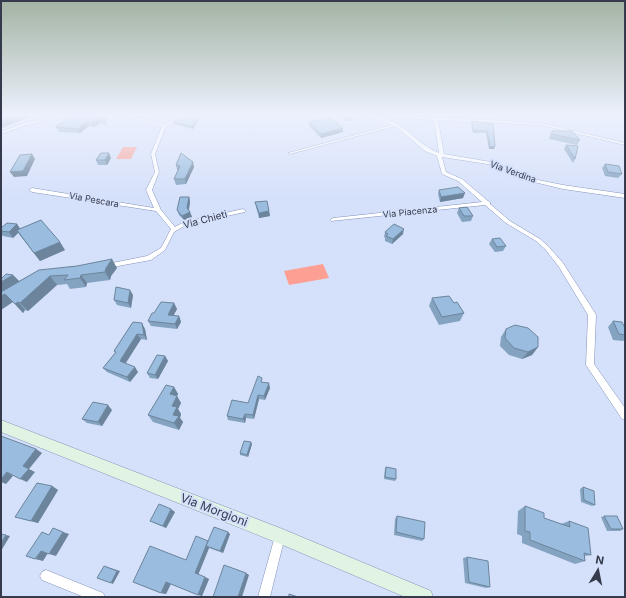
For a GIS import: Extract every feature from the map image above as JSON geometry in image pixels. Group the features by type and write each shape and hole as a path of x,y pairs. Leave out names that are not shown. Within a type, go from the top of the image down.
{"main road":[{"name":"Via Morgioni","path":"1,426 280,536 425,597"}],"street":[{"path":"158,142 153,154 157,172 149,190 158,210 174,229"},
{"path":"290,153 332,142"},
{"name":"Via Verdina","path":"417,142 427,150 441,155 495,164 536,181 564,187 625,196"},
{"path":"439,142 444,173 460,180 508,222 548,248 561,264 592,315 590,366 625,416"},
{"name":"Via Pescara","path":"32,190 158,210"},
{"name":"Via Piacenza","path":"333,220 488,203"},
{"name":"Via Chieti","path":"97,268 149,258 163,249 168,237 174,229 192,221 243,211"},
{"path":"264,597 280,536"},
{"path":"46,576 99,597"}],"shaded area":[{"path":"123,147 137,147 131,159 116,159"},
{"path":"323,264 329,278 289,285 284,271"}],"building":[{"path":"489,142 495,142 495,146 490,147"},
{"path":"566,145 578,146 575,159"},
{"path":"101,153 109,153 105,160 96,160"},
{"path":"181,153 193,162 185,179 174,179 180,166 176,165"},
{"path":"32,154 23,171 10,172 20,155"},
{"path":"605,164 619,166 622,174 608,172"},
{"path":"458,187 465,193 441,197 439,190"},
{"path":"180,197 189,197 187,208 190,212 182,216 177,210"},
{"path":"267,201 269,211 259,213 255,202"},
{"path":"467,207 473,216 464,216 459,208"},
{"path":"41,220 60,242 34,253 17,230"},
{"path":"7,223 17,224 9,232 1,231 1,228"},
{"path":"394,224 404,229 393,239 386,236 388,234 385,232"},
{"path":"500,238 506,246 497,247 492,239"},
{"path":"112,259 105,272 81,275 80,278 64,280 68,275 50,276 20,303 18,302 15,304 5,294 1,296 1,292 39,270 77,266"},
{"path":"6,274 13,275 1,282 1,278"},
{"path":"116,287 130,290 128,303 114,300"},
{"path":"449,296 454,303 457,302 464,313 442,317 432,298"},
{"path":"161,302 174,303 168,315 179,316 175,324 148,321 152,313 154,313"},
{"path":"613,321 622,322 625,328 625,335 619,334"},
{"path":"133,322 142,323 144,335 137,334 120,361 135,367 127,377 103,368 116,352 114,351"},
{"path":"515,325 528,328 538,337 538,347 528,352 514,348 505,338 506,329"},
{"path":"157,355 165,356 155,375 147,373"},
{"path":"258,376 262,378 261,382 269,383 264,396 258,395 253,415 245,414 243,419 227,416 232,400 248,403"},
{"path":"166,385 174,387 170,394 177,396 172,406 177,407 173,415 179,416 174,423 148,415"},
{"path":"93,402 108,405 98,422 82,419"},
{"path":"1,436 36,449 23,466 29,469 20,479 7,472 1,479"},
{"path":"244,441 251,442 247,455 240,453"},
{"path":"386,467 396,469 396,479 385,477"},
{"path":"37,483 52,486 31,521 15,517"},
{"path":"583,487 594,491 595,505 584,500"},
{"path":"159,504 171,509 163,526 150,521"},
{"path":"525,506 544,513 544,518 570,527 569,521 588,528 591,555 584,553 585,561 530,540 530,532 525,531"},
{"path":"397,516 425,522 424,539 396,532"},
{"path":"604,516 617,516 623,529 611,529"},
{"path":"214,527 228,532 220,551 206,546"},
{"path":"53,528 63,532 49,554 41,551 35,559 26,556 42,532 49,535"},
{"path":"1,534 6,535 1,543"},
{"path":"196,536 208,541 195,573 205,577 198,595 166,582 161,593 133,582 150,546 186,560"},
{"path":"467,557 488,561 490,587 469,582"},
{"path":"224,565 246,573 238,597 213,597"},
{"path":"104,566 117,571 111,583 97,578"},
{"path":"289,594 298,597 289,597"}]}
